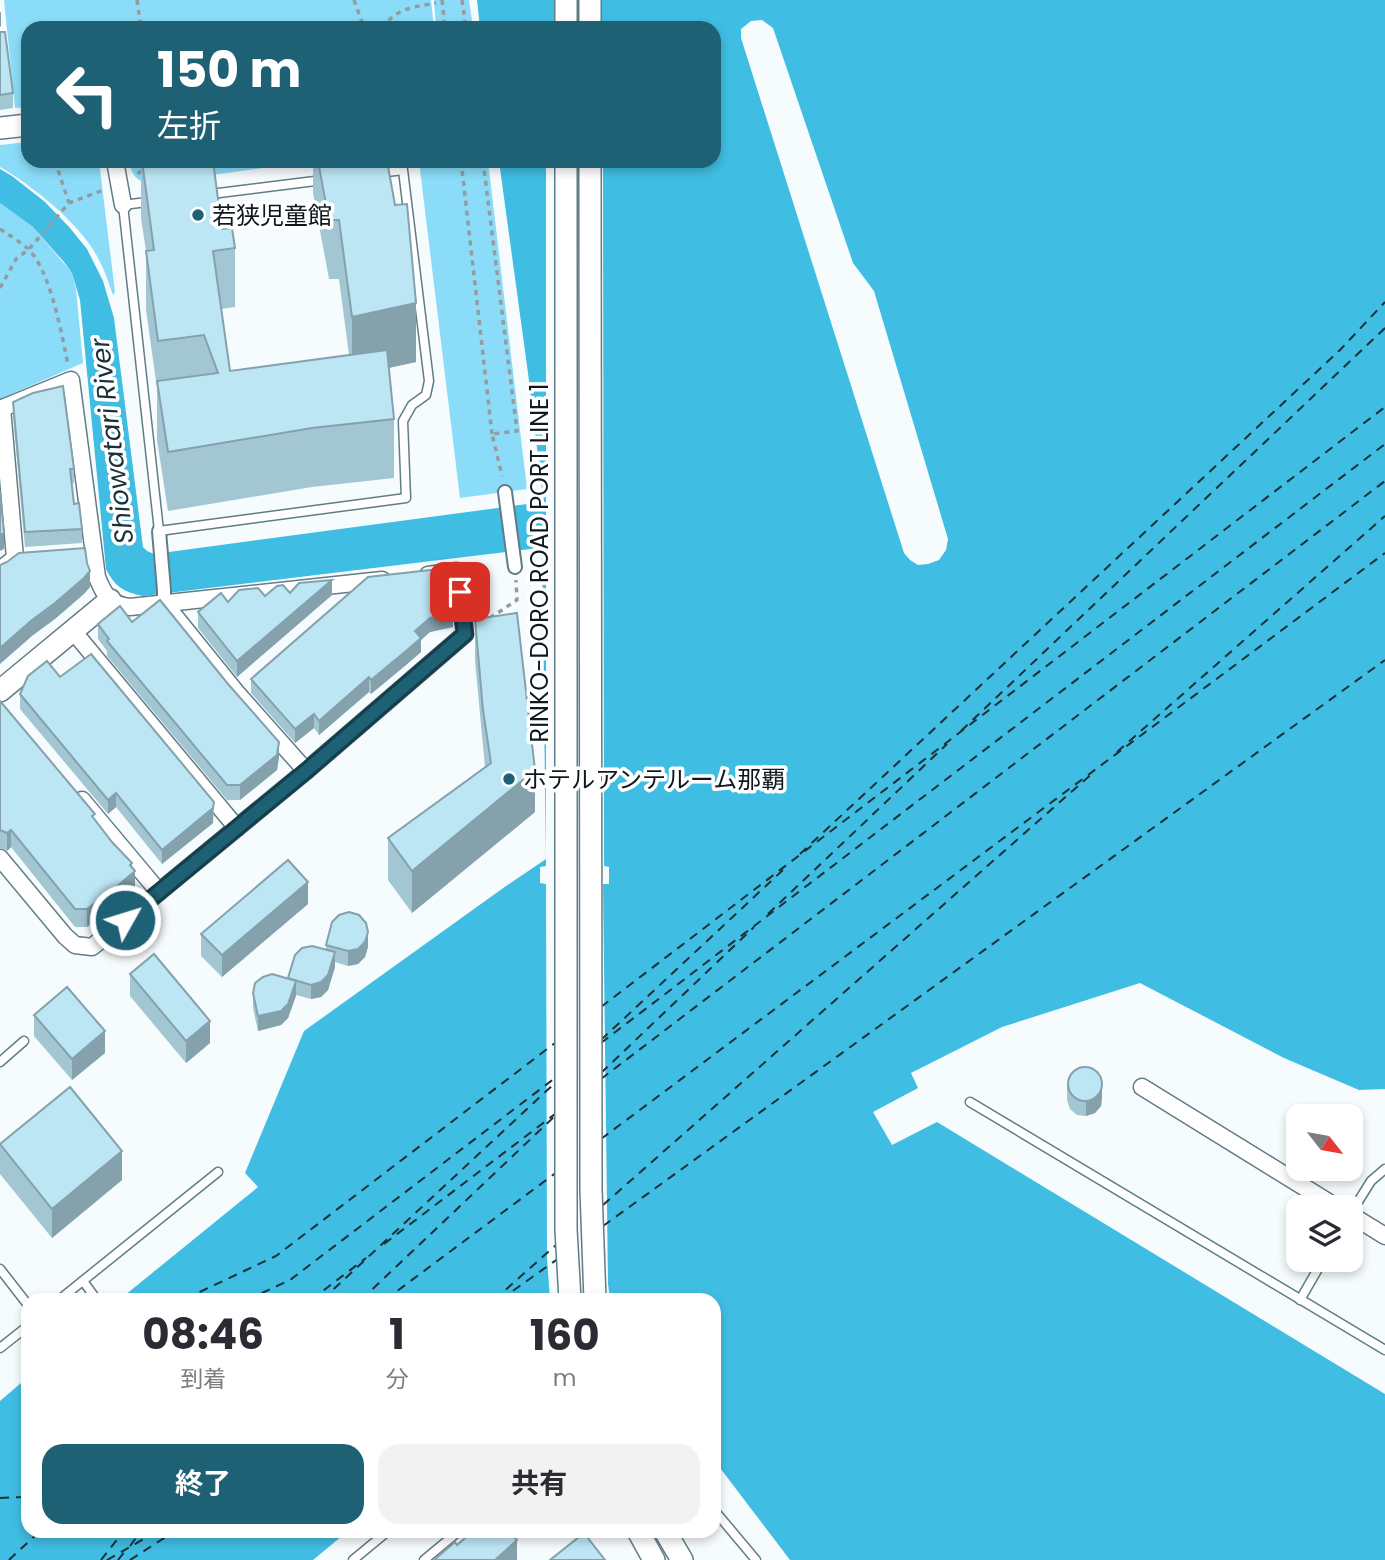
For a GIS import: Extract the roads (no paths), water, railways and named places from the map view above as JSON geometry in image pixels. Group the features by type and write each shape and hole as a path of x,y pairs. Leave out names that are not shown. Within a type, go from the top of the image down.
{"street":[{"path":"566,0 566,21"},
{"path":"590,0 590,21"},
{"path":"0,128 21,126"},
{"path":"116,168 123,205"},
{"name":"RINKO-DORO ROAD PORT LINE 1","path":"566,168 566,1229 570,1293"},
{"name":"RINKO-DORO ROAD PORT LINE 1","path":"590,168 591,1177 595,1293"},
{"path":"0,570 14,558 1,409 71,380 87,553 102,589 118,606 130,607 164,597 363,582 457,571 465,634 306,771 92,947 75,945 65,936 0,858"},
{"path":"505,492 515,566"},
{"path":"159,531 164,597 242,687 306,771"},
{"path":"342,601 363,582"},
{"path":"0,691 110,600"},
{"path":"72,631 237,828"},
{"path":"71,787 159,892"},
{"path":"1142,1087 1317,1195"},
{"path":"1363,1222 1385,1236"},
{"path":"642,1538 654,1560"},
{"path":"669,1538 682,1560"}],"lane":[{"path":"403,170 429,380 426,395 412,405 402,421 406,498 159,531 123,205 403,170"},
{"path":"0,1062 24,1041"},
{"path":"970,1102 1385,1350"},
{"path":"1363,1195 1371,1181 1385,1169"},
{"path":"68,1293 218,1172"},
{"path":"0,1269 21,1296"},
{"path":"1300,1300 1316,1272"},
{"path":"83,1282 92,1293"},
{"path":"0,1348 21,1332"},
{"path":"721,1518 756,1560"},
{"path":"353,1560 380,1538"},
{"path":"424,1560 451,1538"}],"water":[{"name":"Shiowatari River","path":"477,0 1385,0 1385,1089 1359,1090 1284,1058 1140,983 1002,1027 911,1073 918,1088 873,1112 892,1145 937,1122 1385,1394 1385,1560 790,1560 721,1469 721,1293 128,1293 258,1187 245,1173 304,1031 546,859 542,550 539,554 538,548 143,596 121,588 106,569 80,300 72,273 64,262 33,227 0,203 0,169 45,202 70,228 87,249 103,281 114,318 143,547 147,551 154,554 535,503 535,492 542,490 500,168 721,168 721,21 479,21"},
{"path":"21,1383 21,1538 340,1538 313,1560 0,1560 0,1401"}],"place":[{"name":"若狭児童館","path":"198,215"},
{"name":"ホテルアンテルーム那覇","path":"509,779"}]}
